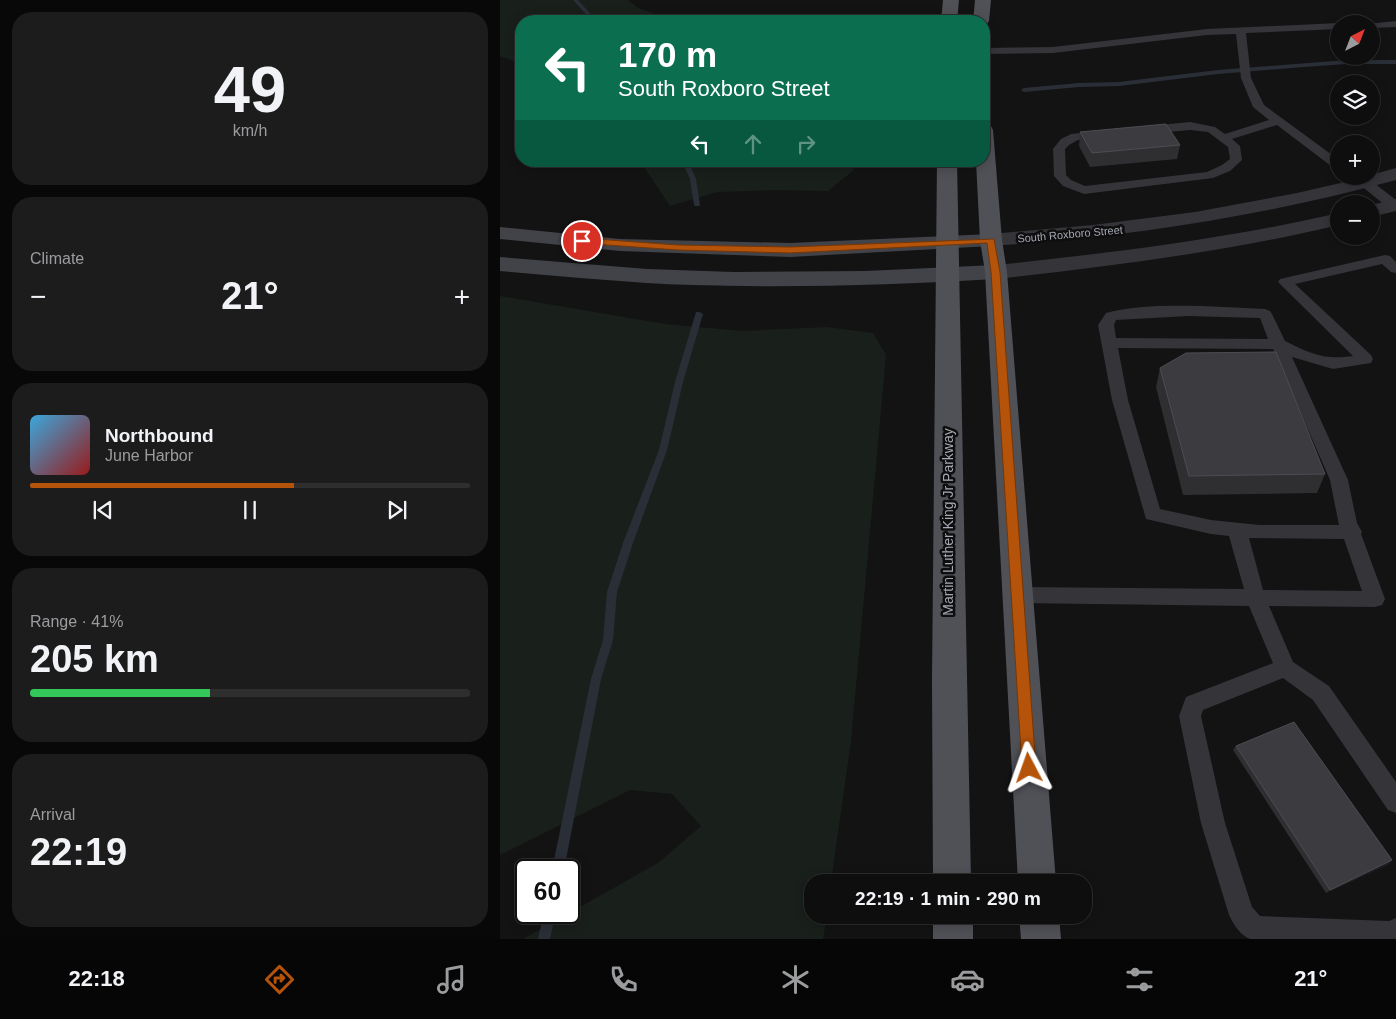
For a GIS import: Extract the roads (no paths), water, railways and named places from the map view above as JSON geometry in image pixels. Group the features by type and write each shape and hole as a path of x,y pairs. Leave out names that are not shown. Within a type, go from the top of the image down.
{"main road":[{"path":"950,15 951,0"},
{"path":"982,15 983,0"},
{"name":"Martin Luther King Jr Parkway","path":"947,167 949,681 952,874"},
{"path":"986,167 991,240 996,272 1036,874"},
{"path":"953,924 953,939"},
{"path":"1039,924 1040,939"}],"street":[{"name":"South Roxboro Street","path":"1380,176 1396,174"},
{"name":"South Roxboro Street","path":"500,233 620,245 688,248 790,250 948,244 1051,237 1149,226 1254,208 1339,185"},
{"path":"1380,209 1395,205"},
{"path":"500,264 648,276 684,277 777,278 947,275 996,272 1209,247 1330,221"}],"lane":[{"path":"1380,25 1396,24"},
{"path":"990,51 1053,50 1207,32 1330,26"},
{"path":"1241,30 1246,78 1259,107 1330,159"},
{"path":"1223,138 1278,121"},
{"path":"1190,126 1211,129 1223,138 1234,146 1236,160 1226,168 1209,175 1084,190 1067,183 1060,176 1059,148 1065,142 1075,137 1190,126"},
{"path":"1369,185 1395,205"},
{"path":"1110,343 1278,344 1305,357 1333,364 1362,360 1285,282 1385,259 1396,268"},
{"path":"1017,595 1375,599 1364,572 1352,532 1348,523 1339,480 1266,314 1200,312 1129,313 1111,316 1106,325 1120,400 1152,514 1212,527 1237,530 1260,532 1352,532"},
{"path":"1237,530 1256,598 1285,668 1321,693 1396,802"},
{"path":"1285,668 1194,704 1190,716 1213,823 1242,915 1254,928 1393,935"}],"waterway":[{"path":"575,0 589,15"},
{"path":"1024,90 1079,85 1119,84 1218,72 1304,65 1347,62 1396,62"},
{"path":"688,167 693,179 697,205"},
{"path":"560,859 596,679 608,640 612,592 628,543 663,450 679,382 699,314"},
{"path":"544,939 547,924"}]}
